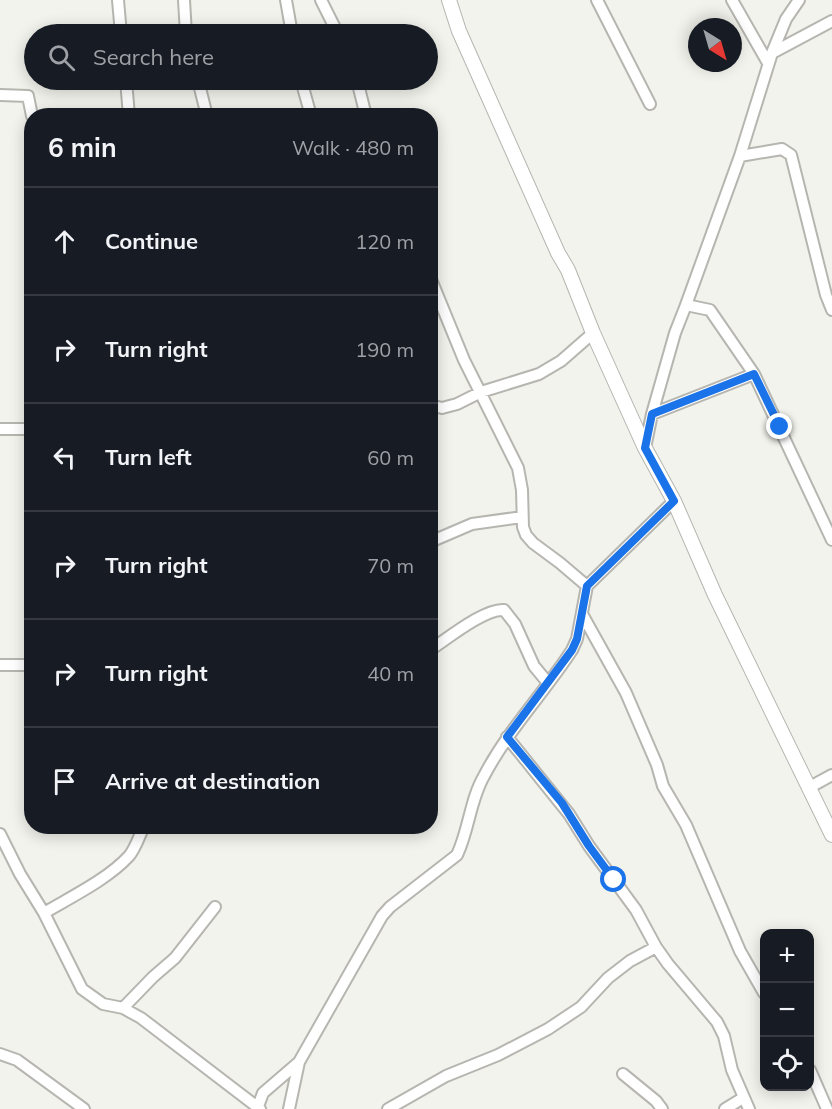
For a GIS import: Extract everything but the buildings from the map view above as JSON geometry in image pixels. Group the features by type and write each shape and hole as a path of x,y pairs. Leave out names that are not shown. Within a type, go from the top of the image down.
{"street":[{"path":"118,0 120,24"},
{"path":"184,0 185,24"},
{"path":"286,0 290,24"},
{"path":"321,0 332,24"},
{"path":"449,0 459,31 645,448 674,501 716,596 832,835"},
{"path":"597,0 650,104"},
{"path":"732,0 770,58"},
{"path":"645,448 652,414 675,333 740,156 770,58 786,19 799,0"},
{"path":"770,58 832,21"},
{"path":"127,90 128,108"},
{"path":"200,90 205,108"},
{"path":"304,90 309,108"},
{"path":"360,90 364,108"},
{"path":"0,95 28,96 30,108"},
{"path":"740,156 782,149 791,155 826,295 832,310"},
{"path":"438,297 518,468 522,490 523,527 526,535 587,586"},
{"path":"686,305 710,310 754,374 832,540"},
{"path":"438,407 457,404 481,392 539,374 551,368 593,333"},
{"path":"652,414 754,374"},
{"path":"0,429 24,429"},
{"path":"289,1109 299,1062 382,916 390,907 457,855 478,786 507,737 572,650 587,586 674,501"},
{"path":"438,539 472,524 522,517"},
{"path":"438,645 469,624 492,612 504,610 515,624 534,666 548,683"},
{"path":"582,614 626,693 663,786 686,825 740,951 760,985"},
{"path":"0,665 24,665"},
{"path":"507,737 569,814 589,846 636,910 656,947 717,1022 724,1036 732,1071 749,1109"},
{"path":"810,787 832,775"},
{"path":"0,834 20,874 44,912 82,989 103,1004 123,1008 141,1018 258,1108 263,1093 299,1062"},
{"path":"44,912 99,880 125,860 133,850 138,834"},
{"path":"123,1008 153,976 175,958 215,908"},
{"path":"388,1109 446,1076 498,1055 548,1029 581,1007 608,978 630,961 656,947"},
{"path":"0,1054 16,1060 84,1109"},
{"path":"623,1074 656,1101 662,1109"},
{"path":"814,1079 827,1109"},
{"path":"725,1109 743,1098"}],"route":[{"path":"614,880 562,803 507,737 572,650 577,639 587,586 674,501 645,448 652,414 754,374 780,427"}]}
